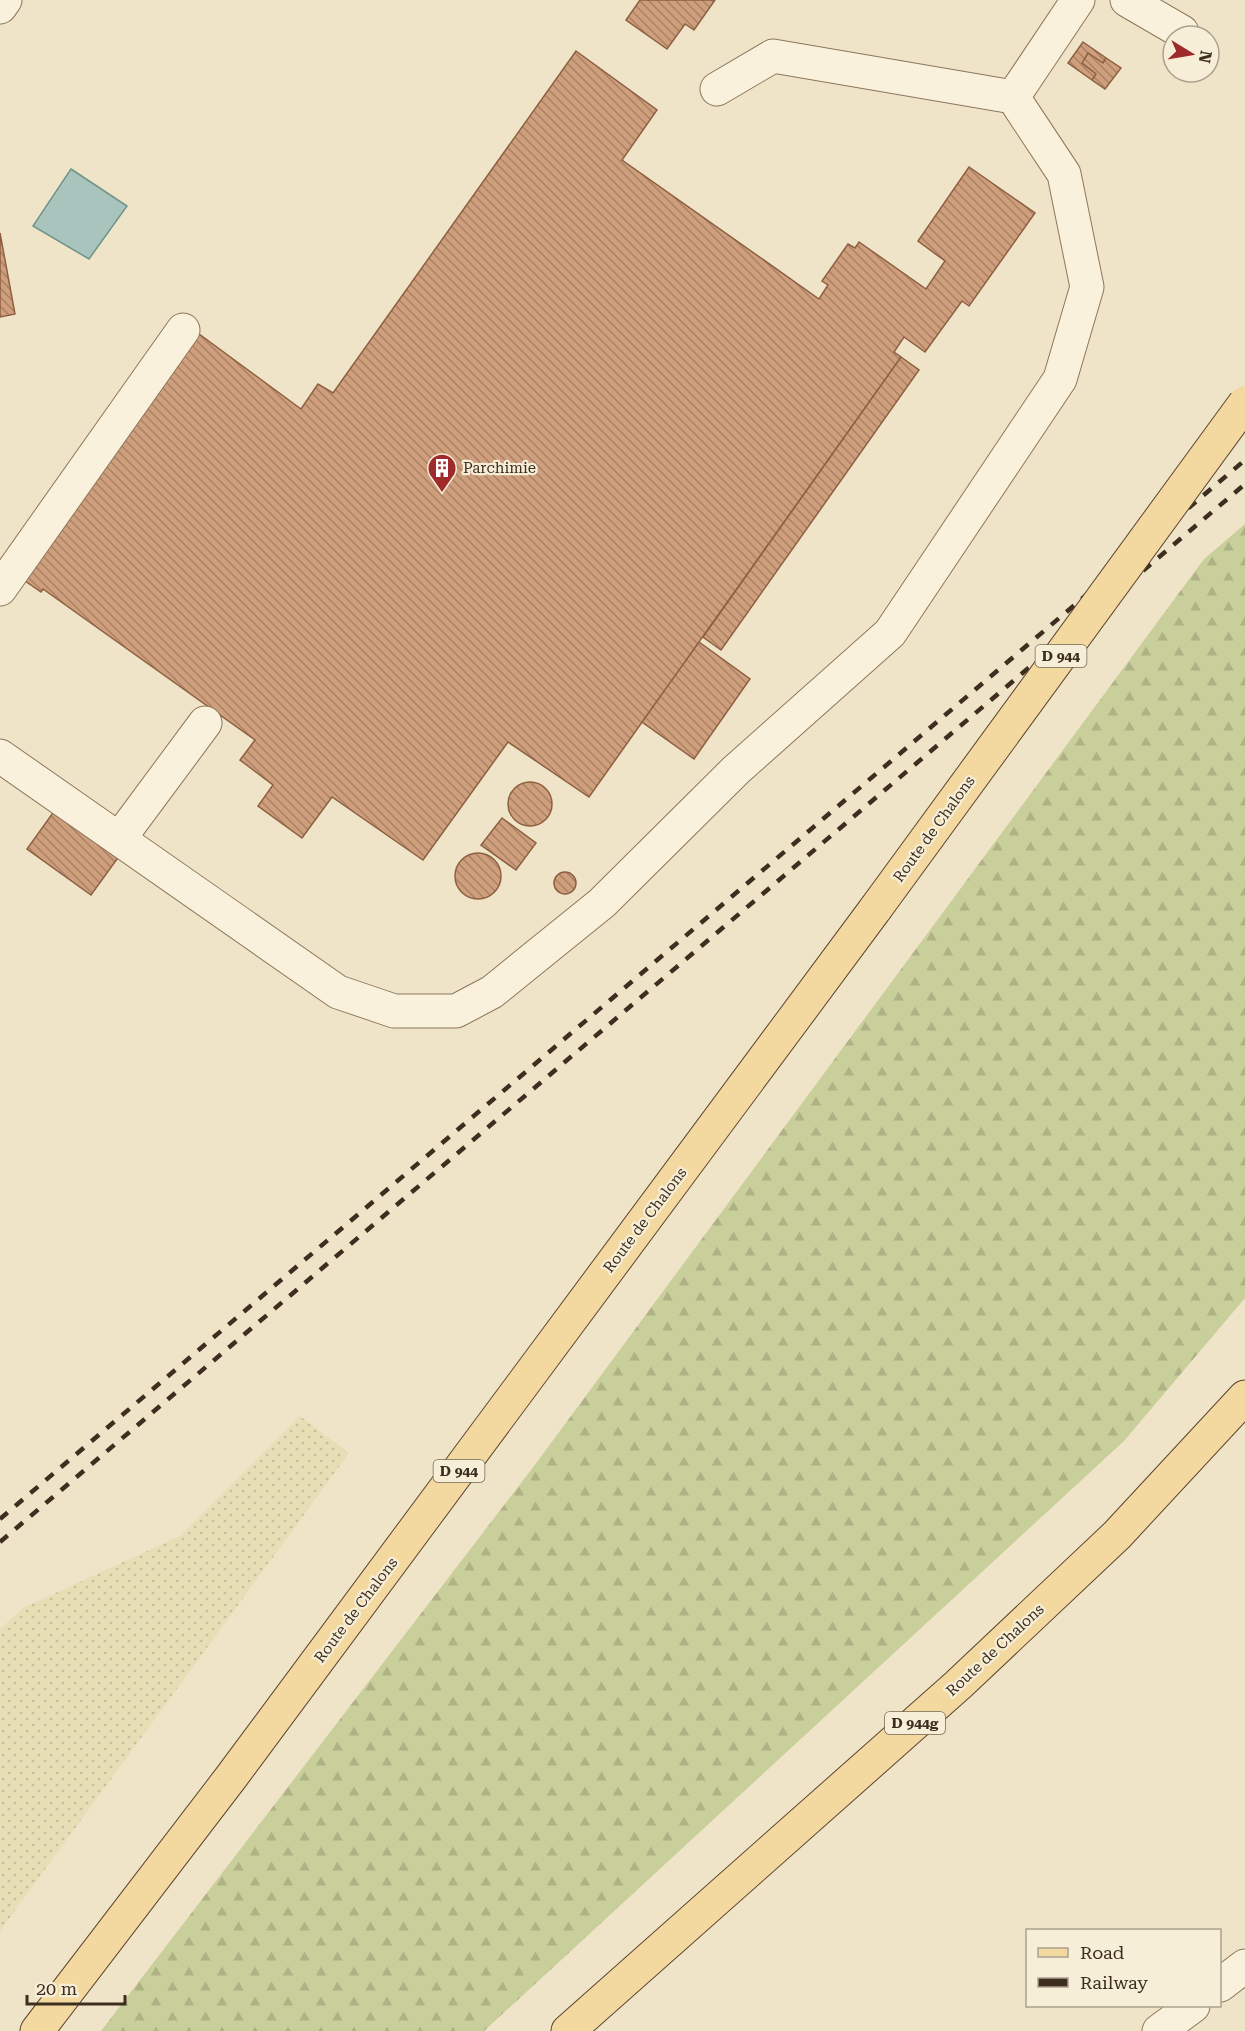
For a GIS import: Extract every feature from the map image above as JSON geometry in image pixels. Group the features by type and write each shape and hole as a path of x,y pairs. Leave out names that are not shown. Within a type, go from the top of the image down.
{"main road":[{"name":"Route de Chalons","path":"37,2031 232,1776 876,908 1245,403"},
{"name":"Route de Chalons","path":"568,2031 958,1685 1118,1535 1245,1397"}],"street":[{"path":"0,7 5,0"},
{"path":"1013,97 1078,0"},
{"path":"1127,0 1168,24"},
{"path":"0,756 338,992 394,1011 456,1011 492,992 602,903 736,770 890,633 1060,379 1087,287 1064,174 1013,97 773,56 717,89"},
{"path":"0,589 183,330"},
{"path":"119,839 205,723"},
{"path":"1221,1984 1245,1966"},
{"path":"1160,2031 1192,2007"}],"shaded area":[{"path":"300,1416 349,1453 0,1931 0,1629 23,1608 180,1536"}],"green space":[{"path":"1245,524 1245,1298 1124,1441 484,2031 101,2031 534,1466 1204,559"}],"water":[{"path":"71,169 127,206 89,259 33,226"}],"building":[{"path":"640,0 715,0 694,30 685,24 667,49 626,20"},
{"path":"1083,42 1106,58 1103,63 1088,53 1082,63 1096,74 1092,80 1068,63"},
{"name":"Parchimie","path":"576,51 657,110 622,160 819,299 828,285 822,281 848,244 855,248 859,242 926,289 945,261 918,241 969,167 1035,213 969,306 962,301 925,352 904,337 894,352 901,357 589,797 508,742 423,860 332,797 302,838 258,806 273,785 240,760 255,740 43,589 41,592 21,578 195,331 301,409 318,384 333,393"},
{"path":"1088,53 1103,63 1106,58 1121,68 1105,89 1092,80 1096,74 1082,63"},
{"path":"0,233 15,314 0,317"},
{"path":"901,357 919,370 721,650 703,637"},
{"path":"699,642 750,679 694,759 642,722"},
{"path":"530,782 539,783 546,788 551,795 551,813 546,820 539,825 530,826 521,825 514,820 509,813 508,804 509,795 514,788 521,783"},
{"path":"55,810 120,855 91,895 27,849"},
{"path":"502,818 536,843 516,870 481,845"},
{"path":"478,853 494,860 501,876 494,892 478,899 462,892 455,876 462,860"},
{"path":"565,872 573,875 576,883 573,891 565,894 557,891 554,883 557,875"}],"railway":[{"path":"0,1519 1245,460"},
{"path":"0,1542 1245,484"}],"place":[{"name":"Parchimie","path":"442,494"}]}
